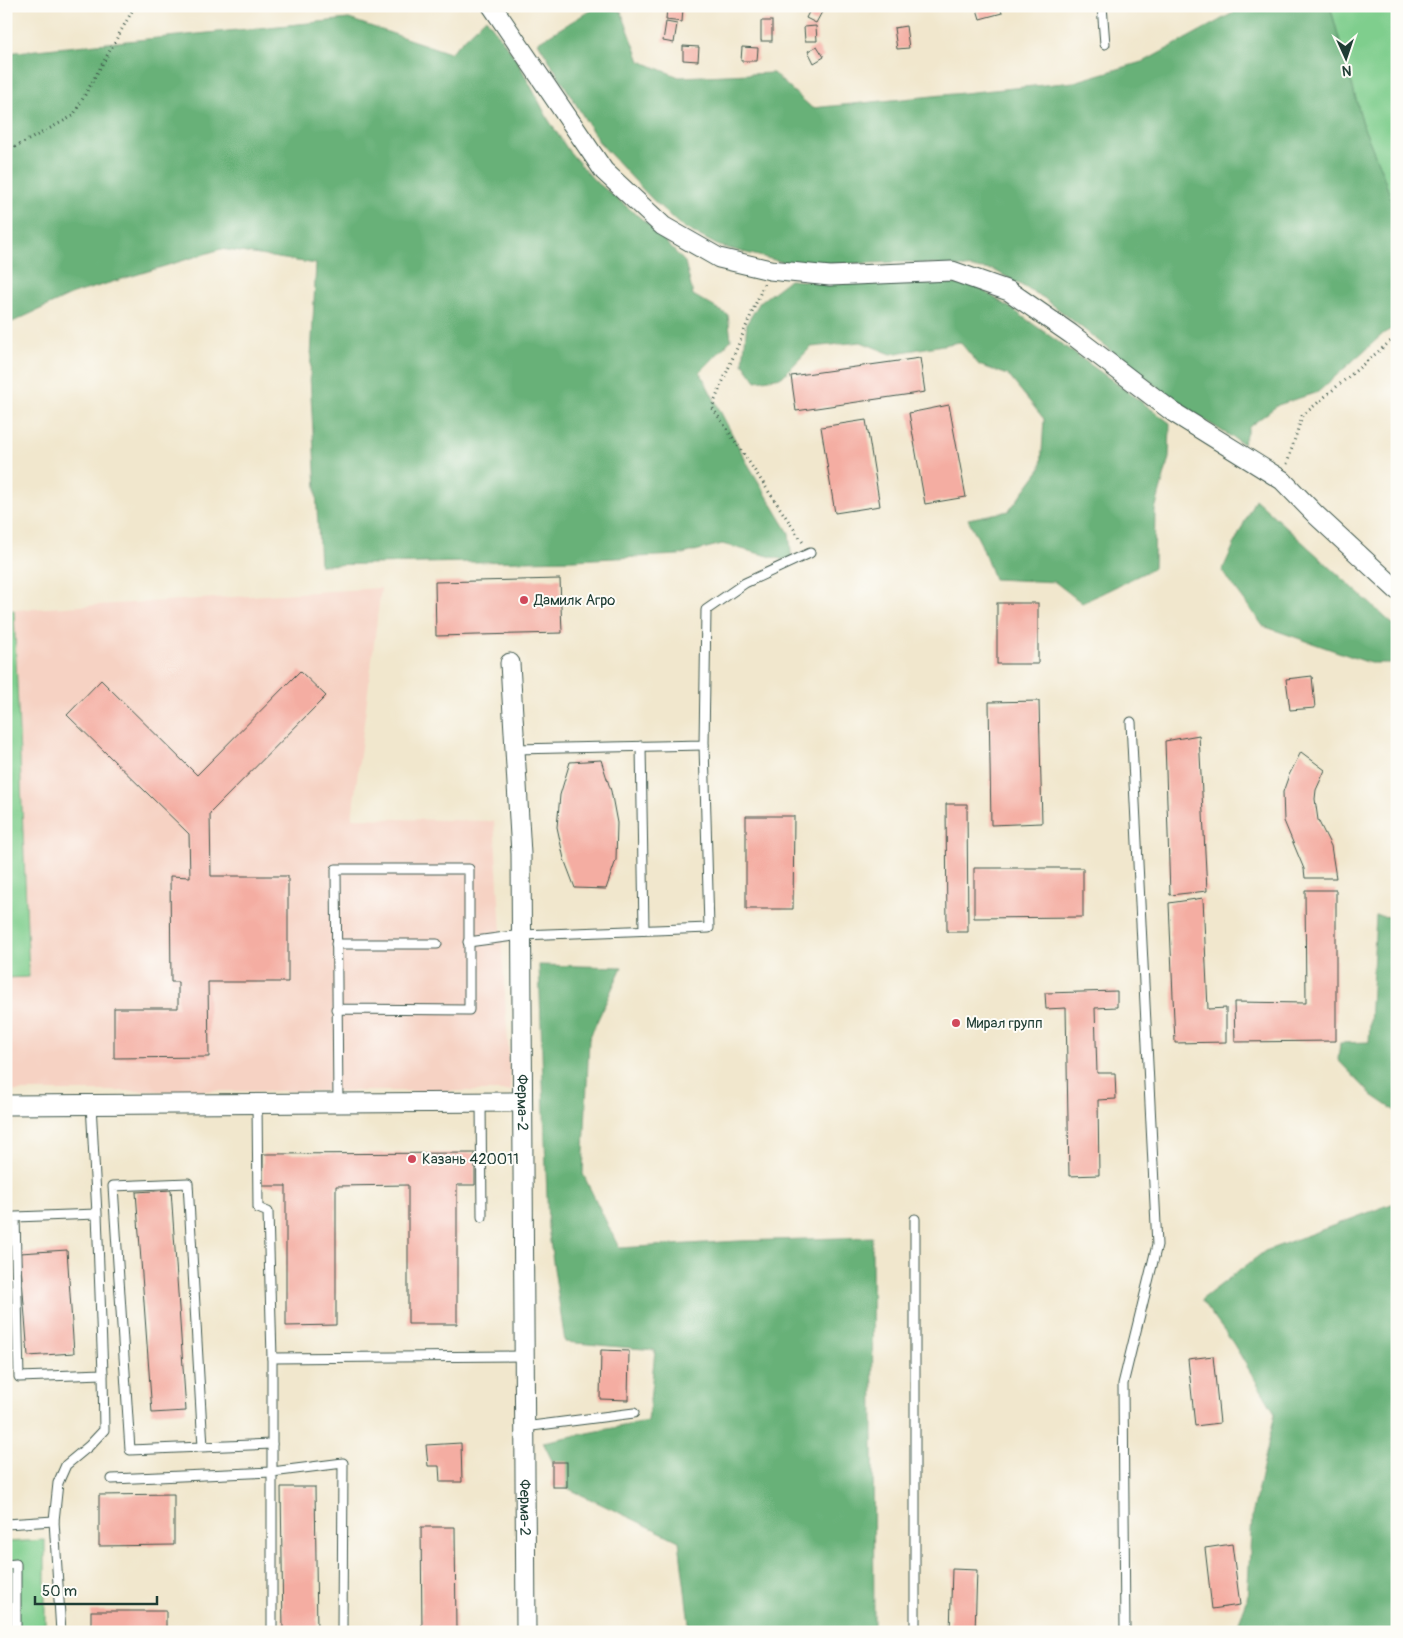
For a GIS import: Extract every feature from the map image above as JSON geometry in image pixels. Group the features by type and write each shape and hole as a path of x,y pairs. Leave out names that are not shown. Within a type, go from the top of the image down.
{"street":[{"path":"492,6 604,171 663,226 720,258 770,270 830,276 952,271 1009,291 1071,334 1173,412 1282,480 1316,516 1397,590"},
{"name":"Ферма-2","path":"510,663 521,854 526,1632"},
{"path":"6,1105 522,1102"}],"lane":[{"path":"1102,6 1105,44"},
{"path":"468,942 521,935 709,928 704,745 706,610 744,583 810,553"},
{"path":"1125,1632 1123,1384 1157,1245 1131,722"},
{"path":"515,749 704,745"},
{"path":"641,746 644,930"},
{"path":"336,1009 469,1010 469,869 336,869 336,1009 338,1103"},
{"path":"336,944 437,944"},
{"path":"481,1102 482,1217"},
{"path":"257,1103 258,1208 268,1212 272,1358 272,1632"},
{"path":"61,1632 54,1521 58,1483 66,1465 89,1446 104,1430 97,1214 91,1104"},
{"path":"203,1447 188,1183 114,1186 130,1450 203,1447 272,1444"},
{"path":"97,1214 15,1217 19,1377 103,1374"},
{"path":"915,1219 915,1632"},
{"path":"272,1358 524,1356"},
{"path":"524,1427 634,1413"},
{"path":"112,1479 272,1472 343,1463 342,1632"},
{"path":"6,1524 54,1521"},
{"path":"6,1565 16,1564 16,1632"}],"path":[{"path":"6,152 73,116 135,6"},
{"path":"770,270 712,407 810,553"},
{"path":"1282,480 1302,416 1392,340 1397,344"}],"shaded area":[{"path":"381,588 352,818 494,821 511,1091 6,1091 6,978 29,977 14,610"}],"green space":[{"path":"1237,6 1330,6 1364,128 1382,172 1397,218 1397,326 1384,333 1318,392 1278,405 1249,427 1243,444 1180,405 1044,298 994,270 908,262 794,265 719,246 681,226 651,198 599,142 538,42 596,7 621,11 640,61 679,77 773,73 812,108 1074,82 1145,61 1233,13"},
{"path":"1330,6 1397,6 1397,218 1382,172 1364,128"},
{"path":"486,18 517,60 548,119 568,150 593,179 648,224 685,262 693,295 728,315 731,340 700,372 746,461 789,533 792,562 722,544 679,555 574,560 320,565 310,376 316,264 221,249 73,294 6,325 6,53 349,19 450,53"},
{"path":"789,280 861,284 973,284 1012,309 1170,423 1169,458 1155,510 1154,568 1082,603 1055,582 994,579 981,544 968,519 1009,511 1041,468 1044,419 1008,375 979,365 960,342 891,354 861,342 811,347 782,377 756,381 743,363 747,323 760,302"},
{"path":"1255,499 1397,628 1397,663 1370,663 1263,626 1222,571"},
{"path":"14,610 29,977 6,978 6,611"},
{"path":"1376,916 1397,917 1397,1112 1372,1095 1338,1060 1340,1043 1369,1042"},
{"path":"539,965 622,967 589,1039 583,1174 619,1248 739,1241 872,1237 874,1632 690,1632 679,1541 565,1487 543,1442 648,1421 655,1350 565,1342 548,1228"},
{"path":"1397,1202 1397,1632 1235,1632 1247,1601 1252,1516 1275,1413 1233,1343 1201,1300 1265,1251"},
{"path":"45,1540 45,1632 6,1632 6,1542"}],"building":[{"path":"667,6 683,8 682,22 666,20"},
{"path":"812,6 823,10 816,23 806,18"},
{"path":"976,6 1000,6 1002,13 980,19"},
{"path":"761,21 772,21 772,41 761,41"},
{"path":"666,22 677,24 674,43 663,41"},
{"path":"816,26 817,41 805,41 804,27"},
{"path":"906,26 909,48 897,49 894,28"},
{"path":"683,46 699,47 698,61 683,60"},
{"path":"817,46 824,57 814,63 808,51"},
{"path":"742,47 758,48 757,61 741,61"},
{"path":"920,358 925,392 796,411 791,376"},
{"path":"949,405 966,497 925,504 909,413"},
{"path":"866,420 880,506 835,513 821,427"},
{"path":"560,579 562,633 436,636 435,582"},
{"path":"997,603 1038,603 1038,664 997,664"},
{"path":"300,671 326,696 210,813 211,876 288,876 288,982 208,982 209,1057 114,1058 114,1008 178,1008 178,982 171,982 170,876 190,877 189,834 67,715 101,680 197,775"},
{"path":"1312,676 1315,708 1290,710 1286,679"},
{"path":"1039,701 1042,823 991,825 989,702"},
{"path":"1199,735 1207,891 1170,895 1165,741"},
{"path":"1301,752 1325,770 1316,790 1315,799 1318,820 1331,846 1336,878 1305,878 1304,869 1284,821 1283,792 1289,775"},
{"path":"601,760 611,791 617,823 616,860 606,889 575,888 564,859 557,827 560,795 570,762"},
{"path":"946,804 967,804 968,932 947,932"},
{"path":"746,816 794,816 793,909 746,909"},
{"path":"974,868 1083,868 1083,917 974,918"},
{"path":"1305,890 1336,890 1336,1041 1235,1042 1234,1002 1306,1003"},
{"path":"1203,898 1208,1009 1226,1008 1226,1042 1175,1043 1169,903"},
{"path":"1117,991 1117,1007 1095,1008 1097,1073 1115,1073 1116,1099 1098,1100 1099,1175 1069,1176 1066,1008 1046,1009 1045,993"},
{"path":"475,1153 475,1185 457,1185 457,1324 408,1324 408,1185 336,1186 336,1325 286,1326 286,1186 263,1186 263,1154"},
{"path":"171,1190 186,1411 152,1413 136,1192"},
{"path":"67,1250 74,1353 28,1356 20,1253"},
{"path":"601,1350 629,1351 628,1400 600,1399"},
{"path":"1213,1356 1220,1423 1195,1426 1188,1359"},
{"path":"461,1443 462,1482 440,1482 439,1466 428,1466 426,1445"},
{"path":"552,1462 567,1462 567,1487 552,1487"},
{"path":"281,1487 315,1487 317,1632 283,1632"},
{"path":"174,1494 174,1545 99,1546 99,1495"},
{"path":"421,1527 455,1527 456,1632 422,1632"},
{"path":"1232,1544 1240,1605 1212,1609 1205,1548"},
{"path":"952,1569 977,1570 975,1632 950,1632"},
{"path":"91,1611 166,1611 166,1632 91,1632"}],"place":[{"name":"Дамилк Агро","path":"524,600"},
{"name":"Мирал групп","path":"956,1023"},
{"name":"Казань 420011","path":"412,1159"}]}
